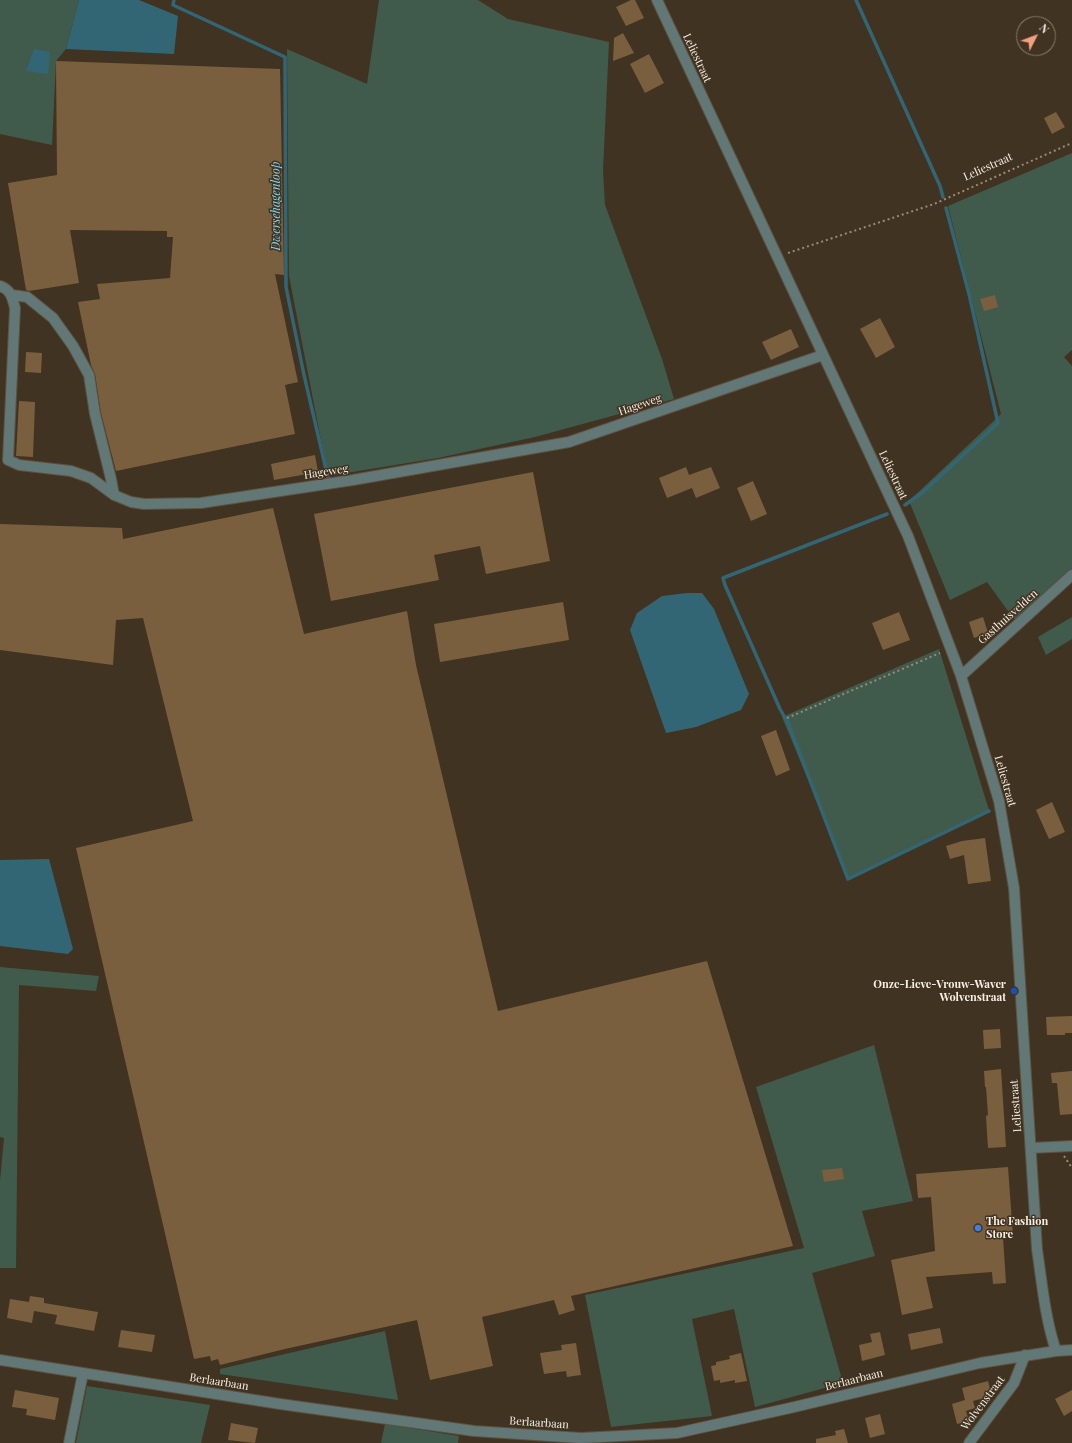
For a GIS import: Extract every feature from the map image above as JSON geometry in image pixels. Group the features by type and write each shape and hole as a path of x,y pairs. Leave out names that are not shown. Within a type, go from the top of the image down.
{"street":[{"name":"Leliestraat","path":"657,0 908,536 961,676 999,801 1014,888 1037,1249 1044,1302 1051,1337 1056,1351"},
{"path":"0,286 6,288 12,295 27,297 53,318 73,346 88,375 95,414 112,479 114,495"},
{"name":"Hageweg","path":"12,295 15,308 8,460 19,465 71,471 91,478 114,495 131,502 144,504 201,504 353,480 569,442 823,355"},
{"name":"Gasthuisvelden","path":"961,676 1072,575"},
{"path":"1031,1148 1072,1146"},
{"name":"Berlaarbaan","path":"0,1360 280,1404 474,1431 581,1438 677,1433 980,1363 1025,1355 1072,1350"},
{"name":"Wolvenstraat","path":"969,1443 1014,1383 1025,1355"},
{"path":"69,1443 83,1373"}],"path":[{"name":"Leliestraat","path":"777,256 934,204 1072,143"},
{"path":"787,718 951,649"}],"green space":[{"path":"0,0 79,0 66,49 56,61 52,145 0,134"},
{"path":"379,0 478,0 508,19 609,42 603,171 605,205 662,359 674,399 535,437 438,458 328,476 289,276 287,49 367,84"},
{"path":"1072,153 1072,350 1064,357 1072,366 1072,570 1016,622 987,582 950,600 909,501 1001,414 948,206"},
{"path":"1072,617 1072,639 1046,655 1038,637"},
{"path":"939,649 989,810 849,878 782,717"},
{"path":"0,967 99,976 96,991 19,985 16,1268 0,1268 0,1181 4,1138 0,1137"},
{"path":"874,1045 913,1201 862,1211 875,1256 812,1273 843,1383 755,1407 734,1309 692,1319 712,1416 611,1427 585,1295 804,1248 756,1087"},
{"path":"385,1331 398,1400 220,1374 220,1369"},
{"path":"87,1386 210,1405 201,1443 76,1443"},
{"path":"385,1424 459,1436 458,1443 381,1443"}],"water":[{"path":"79,0 139,0 178,16 174,54 66,49"},
{"path":"34,49 50,52 48,74 26,71"},
{"path":"702,593 714,609 749,694 741,710 696,727 666,733 630,630 637,613 662,596"},
{"path":"49,859 73,949 68,954 0,946 0,860"}],"building":[{"path":"631,0 635,0 644,18 626,26 616,7"},
{"path":"623,33 634,53 613,61 614,38"},
{"path":"649,54 664,83 645,93 630,64"},
{"path":"56,61 280,69 284,275 275,274 298,382 285,385 295,434 116,471 101,413 95,374 91,365 78,302 100,299 97,284 170,278 173,237 167,237 167,231 70,230 79,283 29,291 26,290 8,183 57,175"},
{"path":"1056,112 1065,127 1052,134 1044,118"},
{"path":"995,295 998,307 984,311 980,299"},
{"path":"880,318 895,347 876,358 860,329"},
{"path":"791,329 799,347 771,360 762,342"},
{"path":"26,352 42,353 41,373 25,372"},
{"path":"19,401 35,402 33,457 16,456"},
{"path":"315,455 318,472 274,480 271,464"},
{"path":"686,467 689,475 711,467 720,488 696,498 692,488 667,498 659,478"},
{"path":"533,472 550,561 486,574 480,546 434,555 439,580 331,601 314,514"},
{"path":"753,481 767,514 751,521 737,488"},
{"path":"273,508 304,634 407,611 416,665 498,1011 707,961 793,1246 571,1296 575,1310 559,1315 554,1300 482,1317 493,1366 430,1380 417,1320 220,1365 218,1359 211,1361 210,1356 194,1359 76,848 193,821 143,618 116,620 113,665 0,650 0,524 122,528 123,539"},
{"path":"563,602 569,640 440,662 434,624"},
{"path":"899,612 910,640 883,650 872,623"},
{"path":"983,617 988,633 974,638 969,622"},
{"path":"776,730 790,770 776,776 761,736"},
{"path":"1052,802 1065,832 1049,839 1036,810"},
{"path":"985,838 991,881 968,884 964,855 950,859 946,846 962,841"},
{"path":"1072,1016 1072,1033 1065,1033 1065,1035 1047,1035 1046,1017"},
{"path":"1000,1029 1001,1048 984,1049 983,1030"},
{"path":"1001,1069 1006,1147 988,1148 986,1116 988,1115 984,1071"},
{"path":"1072,1071 1072,1114 1060,1115 1057,1083 1052,1083 1051,1073"},
{"path":"1008,1167 1013,1236 1003,1237 1006,1283 993,1284 992,1272 926,1277 933,1308 902,1315 891,1260 935,1251 931,1197 918,1198 916,1174"},
{"path":"842,1168 844,1179 824,1182 822,1170"},
{"path":"30,1296 44,1298 44,1303 98,1312 94,1331 55,1324 57,1315 34,1311 32,1323 7,1318 10,1299 29,1302"},
{"path":"940,1328 943,1343 911,1350 908,1334"},
{"path":"121,1330 155,1335 152,1352 118,1347"},
{"path":"880,1332 885,1355 862,1361 859,1345 872,1342 870,1334"},
{"path":"576,1343 581,1375 567,1377 566,1371 544,1374 540,1353 562,1350 561,1345"},
{"path":"741,1353 747,1381 735,1383 735,1380 720,1383 720,1380 714,1381 711,1366 716,1365 716,1362 730,1359 729,1356"},
{"path":"988,1381 992,1396 973,1401 975,1408 966,1411 969,1421 957,1424 952,1404 965,1400 962,1388"},
{"path":"15,1390 59,1398 55,1420 26,1415 27,1409 12,1407"},
{"path":"1072,1390 1072,1411 1064,1416 1055,1399"},
{"path":"880,1414 885,1434 870,1438 865,1418"},
{"path":"231,1423 258,1428 255,1443 228,1440"},
{"path":"844,1429 848,1443 816,1443 816,1439 836,1435 835,1431"}],"waterway":[{"name":"Dwersehagenloop","path":"174,0 173,5 285,57 286,287 304,375 328,478"},
{"path":"856,0 940,186 943,197"},
{"path":"905,505 923,492 998,423 969,294 946,208"},
{"path":"887,514 723,578 725,585 780,709 788,723 848,879 989,811"}],"place":[{"name":"Onze-Lieve-Vrouw-Waver Wolvenstraat","path":"1014,991"},
{"name":"The Fashion Store","path":"978,1228"}]}
